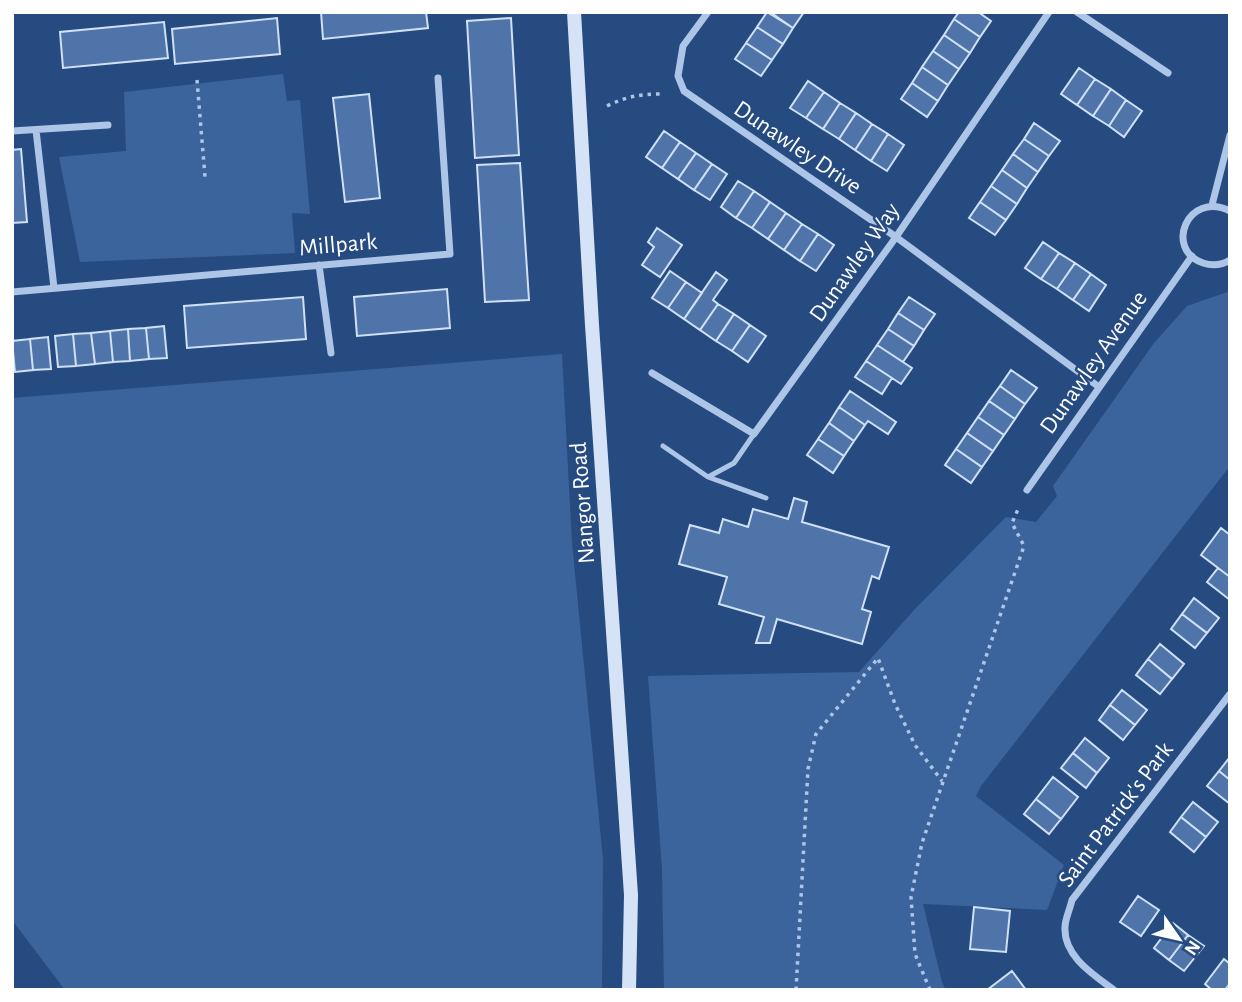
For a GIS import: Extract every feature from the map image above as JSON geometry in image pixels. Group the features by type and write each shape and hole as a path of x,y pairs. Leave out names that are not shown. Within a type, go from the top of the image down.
{"main road":[{"name":"Nangor Road","path":"574,12 631,895 629,990"}],"street":[{"name":"Dunawley Drive","path":"708,12 683,46 678,76 684,91 896,237 1099,387"},
{"name":"Dunawley Way","path":"754,435 896,237 1049,12"},
{"path":"1077,12 1168,73"},
{"name":"Millpark","path":"12,292 450,254 438,78"},
{"path":"12,131 108,125"},
{"path":"36,130 54,288"},
{"path":"1212,205 1230,135"},
{"path":"1230,211 1212,205 1194,212 1184,229 1183,239 1192,256 1208,265 1230,260"},
{"name":"Dunawley Avenue","path":"1027,490 1192,256"},
{"path":"319,265 331,353"},
{"path":"652,373 754,435"},
{"name":"Saint Patrick's Park","path":"1114,990 1086,969 1067,947 1065,928 1072,900 1230,694"}],"lane":[{"path":"708,477 734,463 754,435"},
{"path":"663,446 708,477 765,498"}],"path":[{"path":"197,80 205,177"},
{"path":"607,106 625,97 660,94"},
{"path":"930,990 915,954 911,897 922,843 1024,546 1012,523 1019,507"},
{"path":"796,990 808,769 816,734 878,658 895,704 915,745 942,782"}],"shaded area":[{"path":"283,74 287,101 300,100 310,214 292,213 295,253 80,262 59,157 126,151 124,92"},
{"path":"1230,291 1230,466 981,786 976,796 1064,865 1047,910 923,904 946,990 664,990 662,869 648,676 859,672 914,610 1006,517 1036,522 1057,496 1053,486 1154,343 1187,306"},
{"path":"562,354 572,543 603,859 602,990 65,990 12,920 12,398"}],"building":[{"path":"321,12 426,12 428,28 323,39"},
{"path":"767,12 793,28 783,44 757,27"},
{"path":"770,12 804,12 793,28"},
{"path":"959,12 978,12 991,21 980,37 954,19"},
{"path":"277,18 280,54 175,64 172,29"},
{"path":"511,18 519,155 475,158 467,21"},
{"path":"954,19 980,37 970,53 944,35"},
{"path":"164,22 168,58 63,68 60,32"},
{"path":"757,27 783,44 772,60 746,43"},
{"path":"944,35 970,53 959,69 933,51"},
{"path":"746,43 772,60 761,76 735,59"},
{"path":"933,51 959,69 948,85 922,67"},
{"path":"922,67 948,85 938,101 912,83"},
{"path":"1079,68 1095,79 1077,105 1061,94"},
{"path":"1095,79 1111,89 1093,116 1077,105"},
{"path":"808,81 824,92 806,118 790,108"},
{"path":"912,83 938,101 927,117 901,99"},
{"path":"1111,89 1126,100 1109,126 1093,116"},
{"path":"824,92 840,103 823,129 806,118"},
{"path":"369,94 380,198 345,202 333,98"},
{"path":"1126,100 1142,111 1124,137 1109,126"},
{"path":"840,103 856,113 839,139 823,129"},
{"path":"856,113 872,124 855,150 839,139"},
{"path":"1034,123 1060,141 1049,156 1024,139"},
{"path":"872,124 888,134 871,161 855,150"},
{"path":"664,131 680,142 662,168 646,157"},
{"path":"888,134 904,145 887,171 871,161"},
{"path":"1024,139 1049,156 1038,172 1013,154"},
{"path":"680,142 696,153 678,179 662,168"},
{"path":"21,149 27,222 12,223 12,150"},
{"path":"696,153 712,164 694,190 678,179"},
{"path":"1013,154 1038,172 1027,188 1002,170"},
{"path":"520,163 529,300 485,302 477,165"},
{"path":"712,164 727,174 710,200 694,190"},
{"path":"1002,170 1027,188 1017,204 991,186"},
{"path":"738,181 754,191 736,218 721,207"},
{"path":"991,186 1017,204 1006,220 980,202"},
{"path":"754,191 770,202 752,228 736,218"},
{"path":"770,202 786,213 768,239 752,228"},
{"path":"980,202 1006,220 995,235 969,218"},
{"path":"786,213 802,224 784,250 768,239"},
{"path":"802,224 818,234 800,261 784,250"},
{"path":"657,228 682,245 660,277 642,265 654,247 648,242"},
{"path":"818,234 834,245 816,271 800,261"},
{"path":"1043,242 1059,253 1041,279 1025,268"},
{"path":"1059,253 1075,263 1057,289 1041,279"},
{"path":"1075,263 1091,274 1073,300 1057,289"},
{"path":"670,271 686,282 668,308 652,298"},
{"path":"716,272 727,280 713,300 718,304 700,330 684,319"},
{"path":"1091,274 1106,285 1089,311 1073,300"},
{"path":"686,282 702,293 684,319 668,308"},
{"path":"447,289 450,328 357,336 354,297"},
{"path":"303,297 306,339 187,348 184,306"},
{"path":"909,297 935,314 924,330 898,313"},
{"path":"718,304 734,314 716,341 700,330"},
{"path":"898,313 924,330 914,346 888,329"},
{"path":"734,314 750,325 732,351 716,341"},
{"path":"750,325 766,336 748,362 732,351"},
{"path":"164,326 167,358 149,359 146,328"},
{"path":"146,328 149,359 130,361 128,329"},
{"path":"128,329 130,361 113,362 110,331"},
{"path":"888,329 914,346 903,362 877,345"},
{"path":"110,331 113,362 95,364 91,333"},
{"path":"91,333 95,364 76,366 73,334"},
{"path":"73,334 76,366 58,367 55,336"},
{"path":"48,337 51,369 33,370 30,339"},
{"path":"30,339 33,370 15,372 12,341"},
{"path":"877,345 912,368 901,384 866,361"},
{"path":"866,361 892,378 882,394 855,377"},
{"path":"1011,370 1037,388 1025,404 1000,386"},
{"path":"1000,386 1025,404 1015,419 989,401"},
{"path":"850,391 896,422 888,434 868,421 865,425 839,407"},
{"path":"989,401 1015,419 1004,435 978,417"},
{"path":"839,407 865,425 854,441 829,423"},
{"path":"978,417 1004,435 993,451 967,433"},
{"path":"829,423 854,441 844,456 818,439"},
{"path":"967,433 993,451 982,467 956,449"},
{"path":"818,439 844,456 833,473 807,455"},
{"path":"956,449 982,467 971,483 945,465"},
{"path":"794,498 807,502 802,522 889,547 879,579 872,576 862,609 871,612 862,644 777,619 770,643 756,643 764,617 719,604 727,577 679,564 690,525 719,533 723,519 748,527 753,509 788,519"},
{"path":"1221,528 1230,535 1230,577 1201,555"},
{"path":"1218,568 1230,577 1230,600 1207,582"},
{"path":"1194,598 1219,618 1207,633 1182,614"},
{"path":"1182,614 1207,633 1195,648 1171,629"},
{"path":"1160,644 1184,664 1172,679 1148,659"},
{"path":"1148,659 1172,679 1160,694 1136,675"},
{"path":"1122,690 1147,710 1135,725 1110,705"},
{"path":"1110,705 1135,725 1123,740 1099,720"},
{"path":"1085,738 1109,758 1097,773 1073,753"},
{"path":"1073,753 1097,773 1086,788 1061,768"},
{"path":"1230,757 1230,780 1219,771"},
{"path":"1219,771 1230,780 1230,804 1207,786"},
{"path":"1053,777 1078,797 1061,819 1036,799"},
{"path":"1036,799 1061,819 1049,834 1024,814"},
{"path":"1193,802 1218,822 1206,837 1181,817"},
{"path":"1181,817 1206,837 1194,852 1170,832"},
{"path":"1138,896 1159,910 1141,936 1120,922"},
{"path":"974,907 1010,911 1006,952 970,949"},
{"path":"1173,923 1188,935 1169,960 1154,948"},
{"path":"1188,935 1204,946 1184,971 1169,960"},
{"path":"1224,959 1230,964 1230,983 1225,990 1212,990 1205,984"},
{"path":"1012,971 1026,990 987,990"}]}
